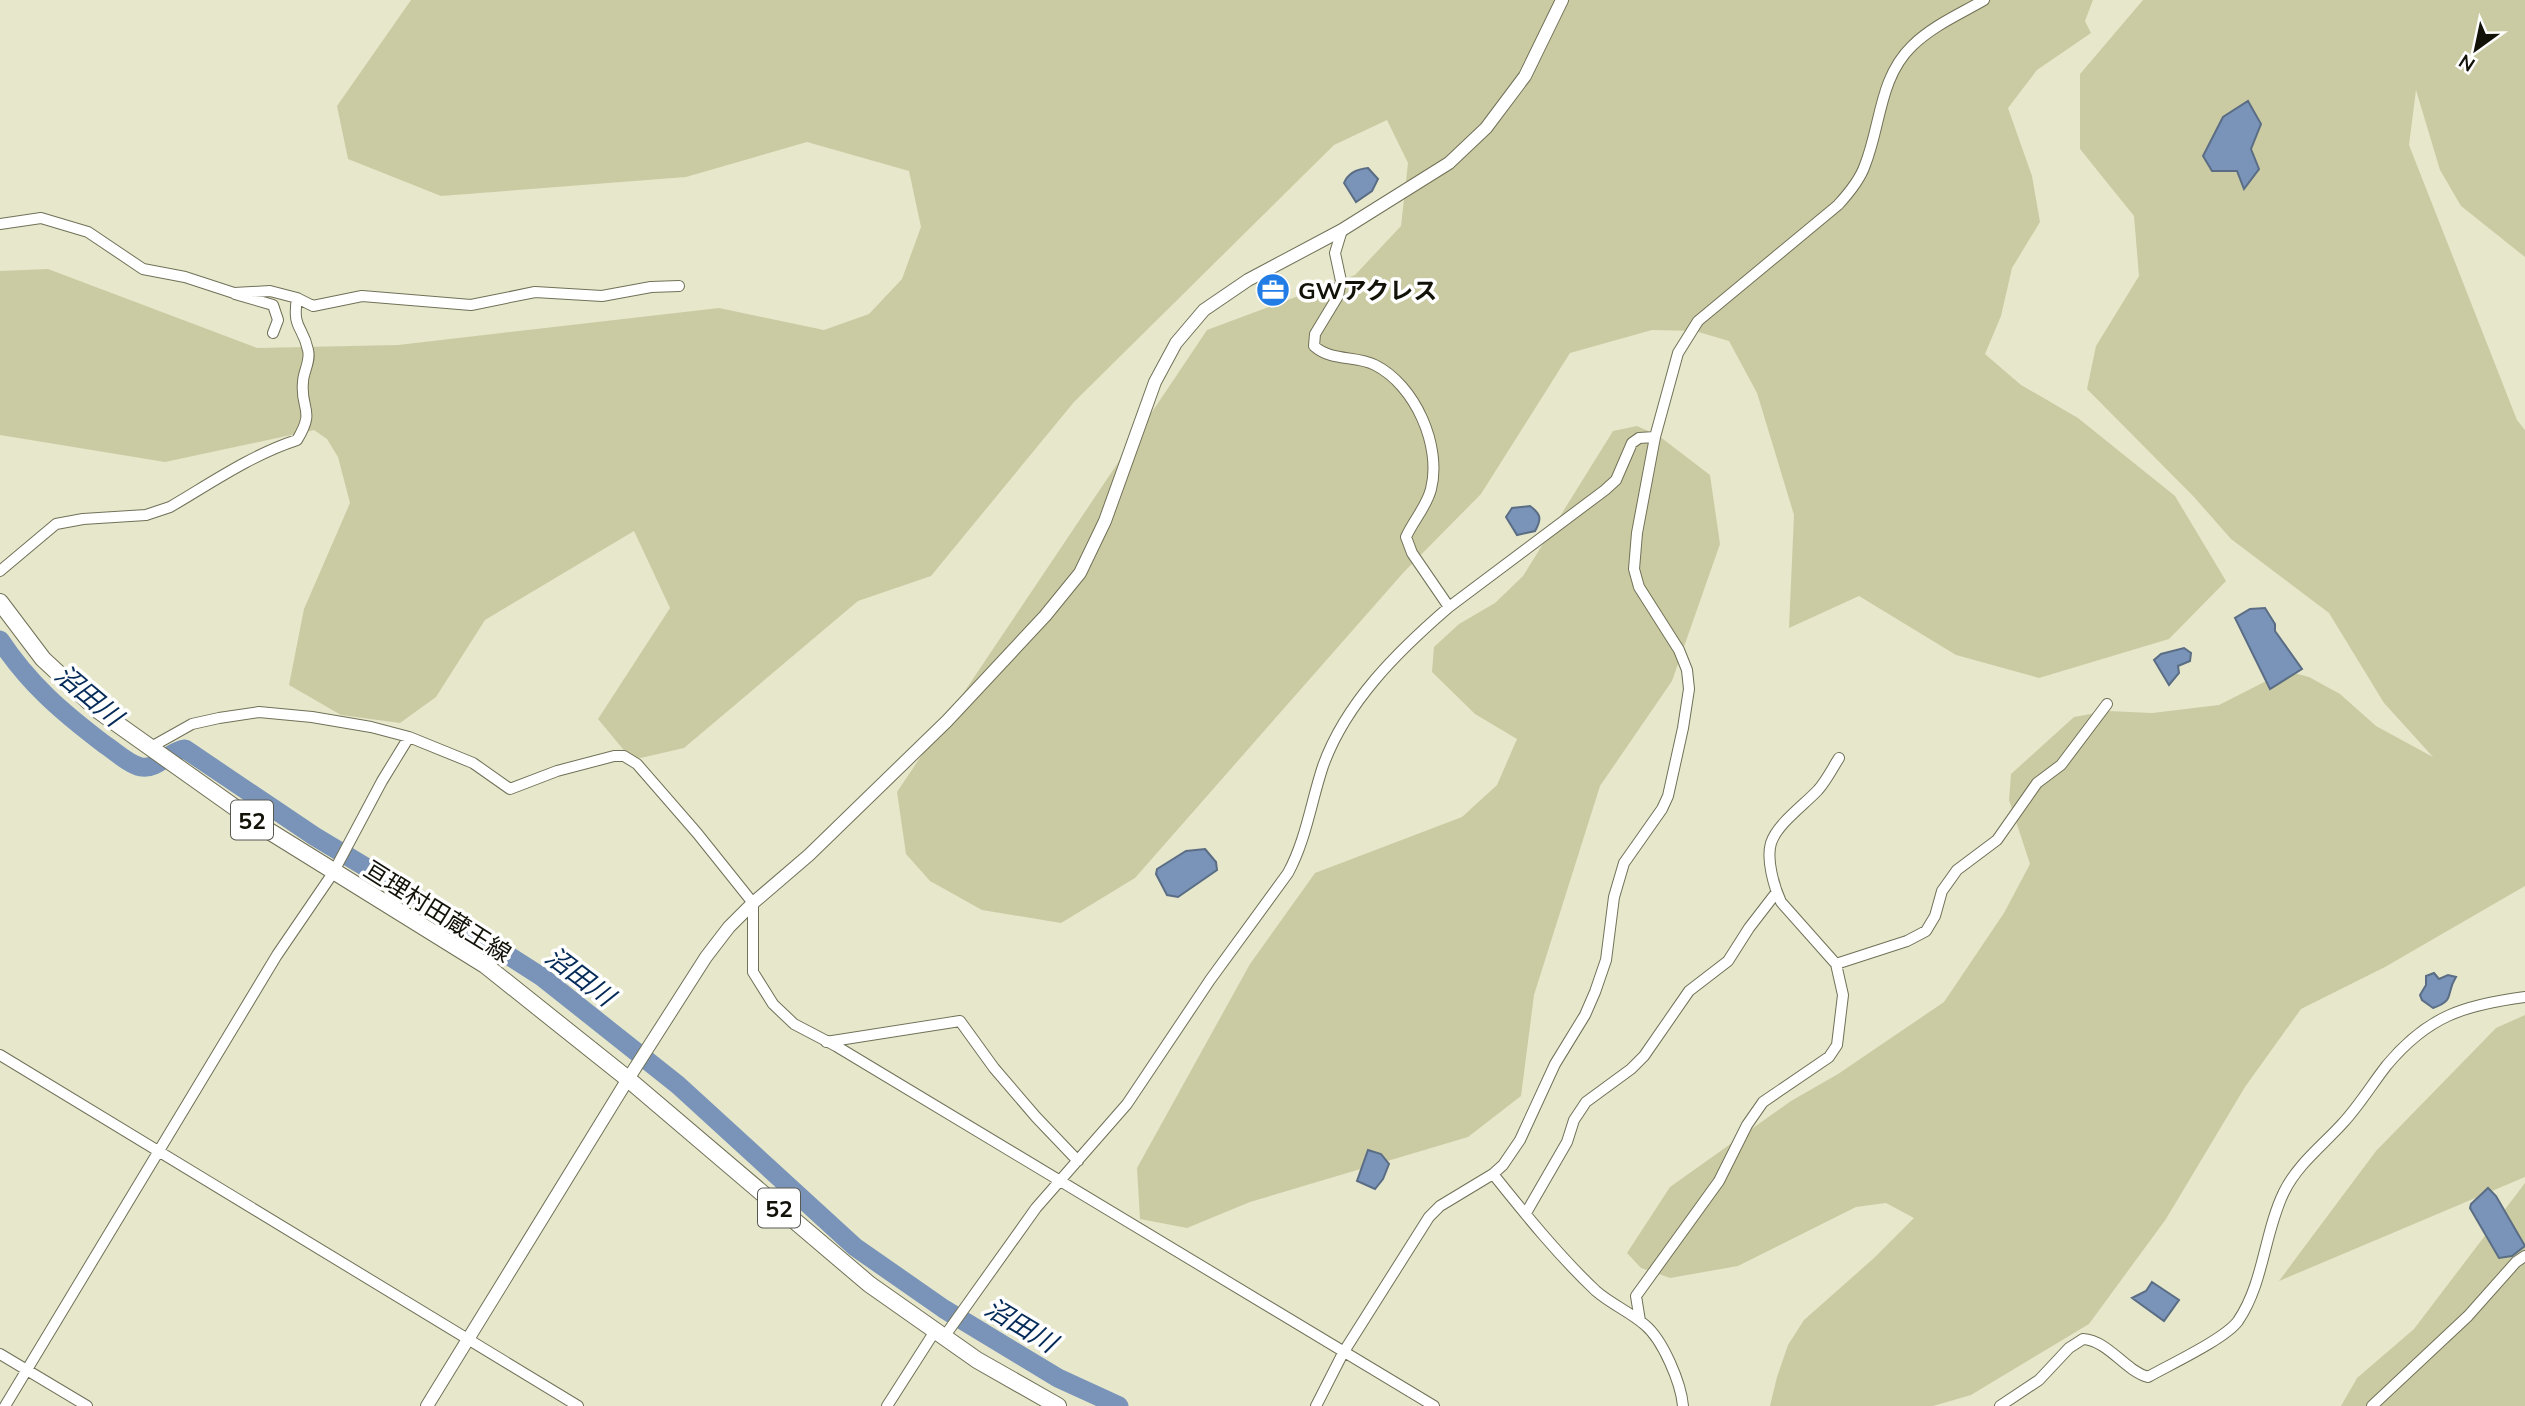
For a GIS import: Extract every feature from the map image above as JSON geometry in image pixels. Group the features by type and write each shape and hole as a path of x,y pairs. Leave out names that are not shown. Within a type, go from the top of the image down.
{"main road":[{"name":"亘理村田蔵王線","path":"0,602 43,659 68,685 105,716 261,826 485,965 628,1079 869,1284 977,1360 1058,1406"}],"street":[{"path":"427,1406 628,1079 706,957 729,927 753,902 809,855 947,721 1045,616 1080,573 1105,522 1155,382 1176,343 1204,310 1248,280 1342,230 1448,163 1486,128 1525,76 1562,0"},
{"path":"1316,1406 1343,1353 1429,1217 1440,1206 1493,1174 1503,1165 1520,1140 1555,1064 1590,1003 1606,960 1614,897 1624,863 1662,809 1668,796 1689,689 1687,670 1679,650 1639,587 1634,569 1637,533 1655,437 1678,353 1698,321 1838,205 1855,185 1865,165 1889,80 1910,47 1928,32 1984,0"},
{"path":"0,224 41,218 88,232 142,270 185,277 273,305 278,320 273,333"},
{"path":"1342,230 1335,253 1341,281 1338,296 1315,334 1314,346 1323,354 1372,363 1392,375 1406,391 1426,424 1434,474 1430,494 1406,537 1412,553 1449,607"},
{"path":"233,293 270,291 297,298 313,306 362,296 471,305 535,292 602,296 651,287 678,286"},
{"path":"0,571 56,524 158,512 257,456 297,440 307,421 302,381 309,352 297,326 297,298"},
{"path":"887,1406 1023,1225 1127,1104 1210,980 1287,873 1296,858 1324,766 1338,732 1363,693 1429,624 1449,607 1616,480 1632,443 1640,438 1655,437"},
{"path":"1836,964 1907,941 1926,931 1935,916 1942,891 1956,870 1997,840 2037,783 2061,765 2107,704"},
{"path":"154,750 192,724 259,712 312,717 408,737 474,763 510,789 557,771 614,756 624,756 637,764 753,902 752,972 773,1004 794,1024 848,1053 1434,1406"},
{"path":"5,1406 277,955 334,873 408,737"},
{"path":"1640,1321 1636,1296 1719,1181 1747,1125 1763,1102 1829,1058 1837,1045 1843,995 1836,964 1781,902 1776,893 1770,857 1771,842 1790,817 1819,788 1839,758"},
{"path":"1526,1213 1567,1142 1574,1120 1586,1102 1644,1056 1689,990 1728,961 1776,893"},
{"path":"2000,1406 2039,1380 2069,1348 2083,1339 2101,1345 2136,1373 2148,1377 2220,1336 2236,1323 2251,1297 2284,1190 2303,1163 2343,1122 2389,1063 2434,1022 2455,1011 2487,1002 2525,997"},
{"path":"826,1042 960,1020 1011,1087 1078,1160"},
{"path":"0,1055 578,1406"},
{"path":"1493,1174 1598,1293 1646,1325 1682,1390 1683,1406"},
{"path":"2372,1406 2468,1316 2516,1262 2525,1256"},
{"path":"0,1354 88,1406"}],"green space":[{"path":"411,0 2093,0 2085,21 2091,33 2037,70 2008,108 2032,176 2040,222 2012,268 2001,316 1985,354 2021,385 2078,418 2175,496 2226,581 2169,639 2039,678 1956,655 1859,596 1789,628 1794,515 1757,393 1729,341 1695,331 1652,330 1570,353 1481,494 1403,573 1135,878 1061,923 982,910 930,881 906,854 897,792 1207,330 1355,275 1401,226 1408,163 1387,120 1334,145 1074,402 931,576 858,601 684,748 632,760 598,719 670,608 634,531 485,620 436,697 400,723 341,715 289,685 304,609 350,503 338,457 327,439 314,430 165,462 0,435 0,271 48,269 257,348 398,345 719,308 824,330 869,314 902,279 921,227 909,171 807,142 686,177 441,196 348,159 337,106"},
{"path":"2143,0 2525,0 2525,257 2461,206 2440,170 2416,90 2409,145 2517,420 2525,430 2525,886 2385,967 2301,1009 2245,1087 2166,1219 2089,1324 1971,1395 1933,1406 1770,1406 1788,1345 1804,1320 1874,1258 1914,1218 1886,1203 1856,1207 1738,1266 1670,1278 1641,1268 1627,1253 1670,1187 1791,1101 1838,1074 1944,1002 2004,913 2030,864 2009,800 2011,774 2074,717 2108,711 2152,713 2219,705 2286,671 2309,677 2340,694 2376,726 2433,757 2384,703 2329,613 2231,539 2194,497 2087,389 2096,346 2139,276 2134,216 2080,149 2080,74"},
{"path":"1637,426 1659,436 1710,475 1720,544 1672,681 1600,786 1534,995 1521,1096 1468,1137 1250,1202 1187,1228 1140,1219 1137,1168 1250,964 1315,873 1462,817 1497,785 1517,739 1475,714 1432,672 1434,647 1459,624 1495,603 1523,576 1613,431"},
{"path":"2525,1015 2525,1177 2279,1281 2376,1151 2496,1028"},
{"path":"2525,1183 2525,1406 2341,1406 2357,1378 2414,1329"}],"water":[{"path":"2248,101 2261,124 2251,149 2259,169 2244,189 2237,171 2212,171 2203,156 2223,117"},
{"path":"1368,168 1378,179 1372,191 1356,202 1344,183 1354,172"},
{"path":"1530,506 1539,517 1537,527 1535,531 1517,535 1506,517 1512,508"},
{"path":"2265,608 2275,624 2275,631 2302,669 2270,689 2235,618 2250,609"},
{"path":"2184,648 2191,653 2190,661 2178,666 2179,673 2169,685 2154,660 2161,654"},
{"path":"1205,849 1216,862 1217,870 1178,897 1167,895 1156,874 1157,869 1186,851"},
{"path":"2434,973 2439,979 2448,975 2456,977 2445,1002 2433,1008 2422,1000 2420,995 2426,985 2426,976"},
{"path":"1368,1150 1381,1154 1389,1164 1375,1189 1357,1181"},
{"path":"2488,1188 2496,1196 2525,1246 2512,1256 2499,1258 2470,1208"},
{"path":"2152,1282 2179,1300 2164,1321 2132,1298 2146,1291"}],"waterway":[{"name":"沼田川","path":"0,640 23,670 60,709 126,760 147,767 185,749 314,836 542,977 678,1085 855,1247 944,1309 1058,1378 1119,1406"}],"place":[{"name":"GWアクレス","path":"1273,290"}]}
